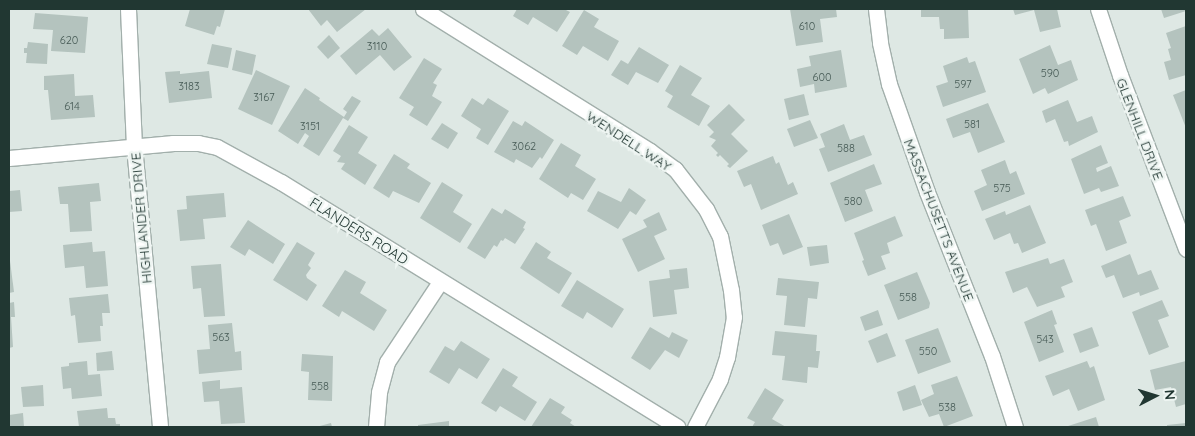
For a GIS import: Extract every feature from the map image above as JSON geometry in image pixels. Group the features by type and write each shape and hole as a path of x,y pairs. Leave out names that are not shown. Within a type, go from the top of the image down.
{"street":[{"name":"HIGHLANDER DRIVE","path":"128,9 134,146 160,427"},
{"name":"WENDELL WAY","path":"423,9 650,151 675,169 706,209 720,236 731,290 734,317 727,357 720,379 695,427"},
{"name":"MASSACHUSETTS AVENUE","path":"876,9 880,44 888,84 927,192 992,356 1015,427"},
{"name":"GLENHILL DRIVE","path":"1098,9 1110,47 1186,249"},
{"name":"FLANDERS ROAD","path":"9,158 134,146 198,143 216,148 280,182 677,427"},
{"path":"376,427 379,392 387,362 440,282"}],"building":[{"path":"190,9 225,9 220,27 217,26 214,35 185,26"},
{"path":"308,9 366,9 337,32 327,20 321,26"},
{"path":"517,9 564,9 570,12 557,32 533,17 528,25 513,16"},
{"path":"790,9 836,9 837,17 820,19 823,42 796,46"},
{"path":"921,9 968,9 969,38 944,39 944,29 940,29 939,17 921,17"},
{"path":"1013,9 1057,9 1061,27 1040,32 1034,10 1015,15"},
{"path":"1161,9 1186,9 1186,11 1164,18"},
{"path":"584,10 599,19 594,27 619,41 608,61 583,46 577,55 562,46"},
{"path":"35,13 88,17 85,53 51,51 53,30 33,29"},
{"path":"1186,26 1186,75 1169,80 1164,62 1171,60 1168,49 1171,48 1166,33"},
{"path":"388,28 412,57 394,71 380,55 356,75 340,56 372,29 379,36"},
{"path":"329,35 340,48 328,59 317,47"},
{"path":"28,42 48,44 47,64 26,63 27,53 24,53 24,48 27,48"},
{"path":"212,44 232,48 228,68 207,64"},
{"path":"1050,45 1058,65 1071,60 1078,80 1048,94 1045,88 1033,94 1019,59"},
{"path":"639,47 669,65 658,83 636,72 628,85 611,75 621,60 628,64"},
{"path":"236,50 256,55 252,75 232,70"},
{"path":"841,50 847,87 815,93 814,84 800,87 797,69 811,66 809,56"},
{"path":"967,57 969,63 975,61 986,92 943,107 936,86 948,82 943,66"},
{"path":"424,58 442,69 433,83 437,85 432,96 442,102 427,126 409,115 414,107 399,98"},
{"path":"680,65 702,78 691,95 710,106 699,126 667,107 673,96 665,91"},
{"path":"256,70 290,86 272,125 238,109"},
{"path":"180,71 180,74 209,71 212,98 169,103 165,72"},
{"path":"74,74 75,96 93,95 95,117 51,120 48,90 44,90 44,76"},
{"path":"305,88 344,117 347,112 343,109 352,96 361,101 348,121 343,118 319,156 303,146 309,136 305,133 298,144 278,131"},
{"path":"1186,90 1186,128 1173,95"},
{"path":"804,94 809,115 789,120 784,99"},
{"path":"472,98 483,105 488,98 509,111 488,145 476,138 481,129 461,116"},
{"path":"1068,100 1077,122 1092,116 1098,132 1069,146 1068,141 1064,142 1055,119 1046,123 1042,111"},
{"path":"988,103 1005,142 978,153 970,132 953,138 946,119"},
{"path":"729,104 745,120 731,134 748,151 730,168 727,166 729,164 720,155 718,157 716,155 718,153 711,146 716,140 709,137 714,132 707,125"},
{"path":"810,120 818,138 794,147 787,129"},
{"path":"513,121 522,126 525,121 554,140 542,159 540,157 532,168 516,159 514,163 494,152"},
{"path":"442,123 458,133 448,149 431,139"},
{"path":"844,124 850,140 864,135 872,155 828,172 819,149 825,147 820,134"},
{"path":"349,125 368,137 358,153 377,165 365,185 341,169 345,163 337,162 341,156 333,151"},
{"path":"561,143 581,155 575,166 596,179 583,200 571,193 568,198 539,179"},
{"path":"1101,145 1108,163 1096,168 1097,172 1111,166 1119,186 1101,192 1099,188 1084,194 1071,159"},
{"path":"394,154 410,164 407,168 431,183 419,203 393,191 389,198 373,188"},
{"path":"773,156 776,164 779,162 788,185 793,182 798,194 761,210 751,184 744,187 737,171"},
{"path":"1005,160 1010,174 1016,171 1025,194 982,211 974,191 987,185 981,170"},
{"path":"874,164 882,184 865,190 873,211 845,222 830,183"},
{"path":"442,182 463,195 453,212 472,224 460,243 420,218"},
{"path":"99,183 101,201 90,202 92,231 70,232 68,204 60,204 58,187"},
{"path":"629,188 646,200 636,215 630,211 618,229 587,211 598,191 621,202"},
{"path":"20,190 22,211 9,212 9,191"},
{"path":"224,193 226,217 203,219 205,239 180,241 177,210 187,209 186,196"},
{"path":"1123,196 1131,216 1119,221 1127,243 1106,251 1096,224 1091,226 1085,210"},
{"path":"1030,205 1046,243 1022,253 1018,243 1014,244 1010,233 994,240 985,219 1005,211 1006,215"},
{"path":"492,208 502,214 505,209 526,222 523,228 525,229 515,244 505,238 503,241 501,240 497,247 494,245 485,259 467,248"},
{"path":"659,212 667,230 654,236 665,259 638,272 622,239 647,227 643,220"},
{"path":"789,214 803,247 783,255 778,243 770,246 762,225"},
{"path":"895,216 903,236 887,243 890,253 881,256 886,269 868,276 854,233"},
{"path":"248,220 285,244 273,264 249,249 245,256 230,247"},
{"path":"92,242 93,252 105,251 108,286 86,288 84,266 65,268 63,245"},
{"path":"297,242 315,253 308,265 311,268 306,275 307,278 317,285 307,301 273,280"},
{"path":"536,242 551,252 547,258 572,273 559,294 520,268"},
{"path":"827,245 829,263 810,266 807,247"},
{"path":"9,253 14,292 9,293"},
{"path":"1130,254 1138,275 1151,270 1159,289 1140,296 1139,292 1123,298 1114,275 1106,278 1101,266"},
{"path":"1048,258 1050,264 1064,259 1073,282 1061,287 1065,297 1037,307 1027,287 1013,293 1005,272"},
{"path":"221,264 225,316 204,317 201,288 193,289 191,266"},
{"path":"687,268 689,288 674,290 677,314 653,317 649,281 670,278 669,270"},
{"path":"345,270 366,282 360,293 387,310 374,331 342,311 339,317 322,306"},
{"path":"917,272 930,303 929,308 898,320 884,285"},
{"path":"778,278 819,282 817,299 808,298 805,327 784,325 787,296 776,295"},
{"path":"577,280 624,309 612,328 587,312 583,319 561,306"},
{"path":"108,294 110,313 102,313 103,326 100,326 101,341 78,343 75,315 71,316 69,298"},
{"path":"1162,300 1169,316 1158,320 1169,347 1149,355 1132,312"},
{"path":"14,302 15,317 11,317 13,347 9,348 9,303"},
{"path":"878,310 883,325 865,331 860,317"},
{"path":"1052,310 1057,324 1054,325 1064,352 1039,362 1024,322"},
{"path":"232,323 235,352 241,351 242,370 199,374 197,350 210,349 208,325"},
{"path":"650,327 669,338 672,332 688,340 679,358 665,350 650,370 631,358"},
{"path":"1092,327 1099,346 1080,353 1073,334"},
{"path":"938,328 951,362 918,374 905,340"},
{"path":"775,331 817,335 816,351 820,351 818,368 808,367 807,383 782,380 785,356 772,355"},
{"path":"887,333 896,356 877,363 868,341"},
{"path":"461,341 490,359 477,379 459,368 449,384 429,372 445,346 454,351"},
{"path":"112,351 114,370 97,371 96,353"},
{"path":"302,354 333,356 332,401 308,400 309,372 301,371"},
{"path":"87,361 88,375 100,374 102,396 72,399 71,388 63,389 61,367 69,366 69,363"},
{"path":"1087,361 1090,368 1094,366 1105,400 1078,411 1069,389 1053,396 1045,376"},
{"path":"1186,361 1186,404 1176,407 1171,387 1155,390 1150,370"},
{"path":"503,368 518,377 512,386 537,402 525,421 500,406 496,412 481,403"},
{"path":"957,376 973,416 944,427 939,414 929,417 921,400 934,394 931,385"},
{"path":"220,380 220,389 242,387 245,423 221,424 219,401 204,402 202,382"},
{"path":"43,385 44,406 23,407 21,387"},
{"path":"915,385 922,405 903,411 897,392"},
{"path":"765,388 784,400 772,419 786,427 752,427 755,422 747,418"},
{"path":"550,398 565,407 561,413 572,420 570,423 576,427 531,427"},
{"path":"107,408 108,418 115,418 116,424 120,424 120,427 79,427 77,411"},
{"path":"23,413 24,427 9,427 9,415"},
{"path":"1096,417 1099,427 1065,427"},
{"path":"449,421 449,427 418,427 418,425"},
{"path":"331,423 332,427 316,427"},
{"path":"1186,423 1186,427 1167,427 1167,425"}]}
